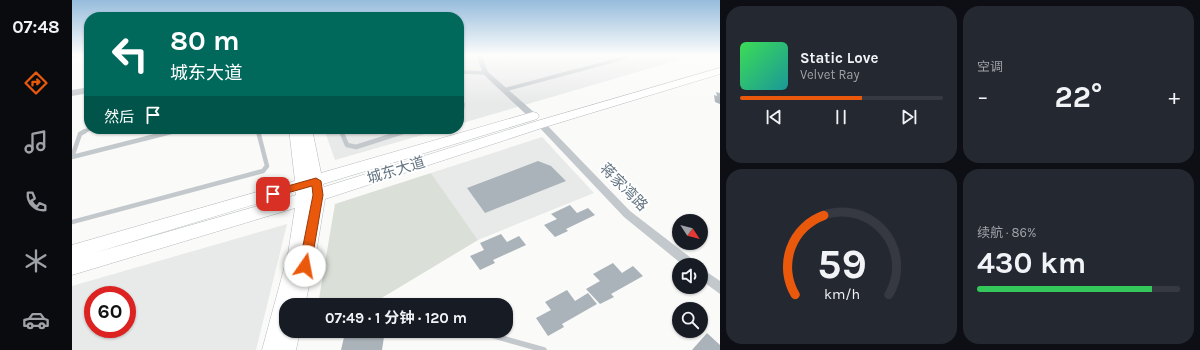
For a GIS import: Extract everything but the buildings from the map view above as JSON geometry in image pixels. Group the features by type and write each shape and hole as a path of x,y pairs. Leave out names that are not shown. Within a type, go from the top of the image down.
{"main road":[{"name":"城东大道","path":"72,267 310,190 691,71"},
{"name":"城东大道","path":"537,120 719,71"},
{"path":"272,350 310,190 295,134"},
{"path":"298,298 308,253 310,190 306,134"},
{"name":"城东大道","path":"72,252 310,190"},
{"path":"286,350 289,338"}],"street":[{"name":"蒋家湾路","path":"485,73 537,120 627,214 682,258"},
{"path":"72,93 84,91"},
{"path":"708,279 720,288"}],"lane":[{"path":"504,90 574,71"},
{"path":"464,72 485,73"},
{"path":"72,157 80,134 84,132"},
{"path":"72,157 162,134"},
{"path":"72,222 263,171 268,166 259,134"},
{"path":"342,134 347,145 356,147 396,134"},
{"path":"499,338 544,350"}],"shaded area":[{"path":"464,71 640,71 464,123"},
{"path":"326,134 426,134 335,160"},
{"path":"542,137 594,193 478,240 431,173"},
{"path":"431,173 478,240 382,298 319,298 335,204"},
{"path":"287,224 256,350 72,350 72,286"}],"route":[{"path":"273,194 316,181 318,195 305,266"}]}
